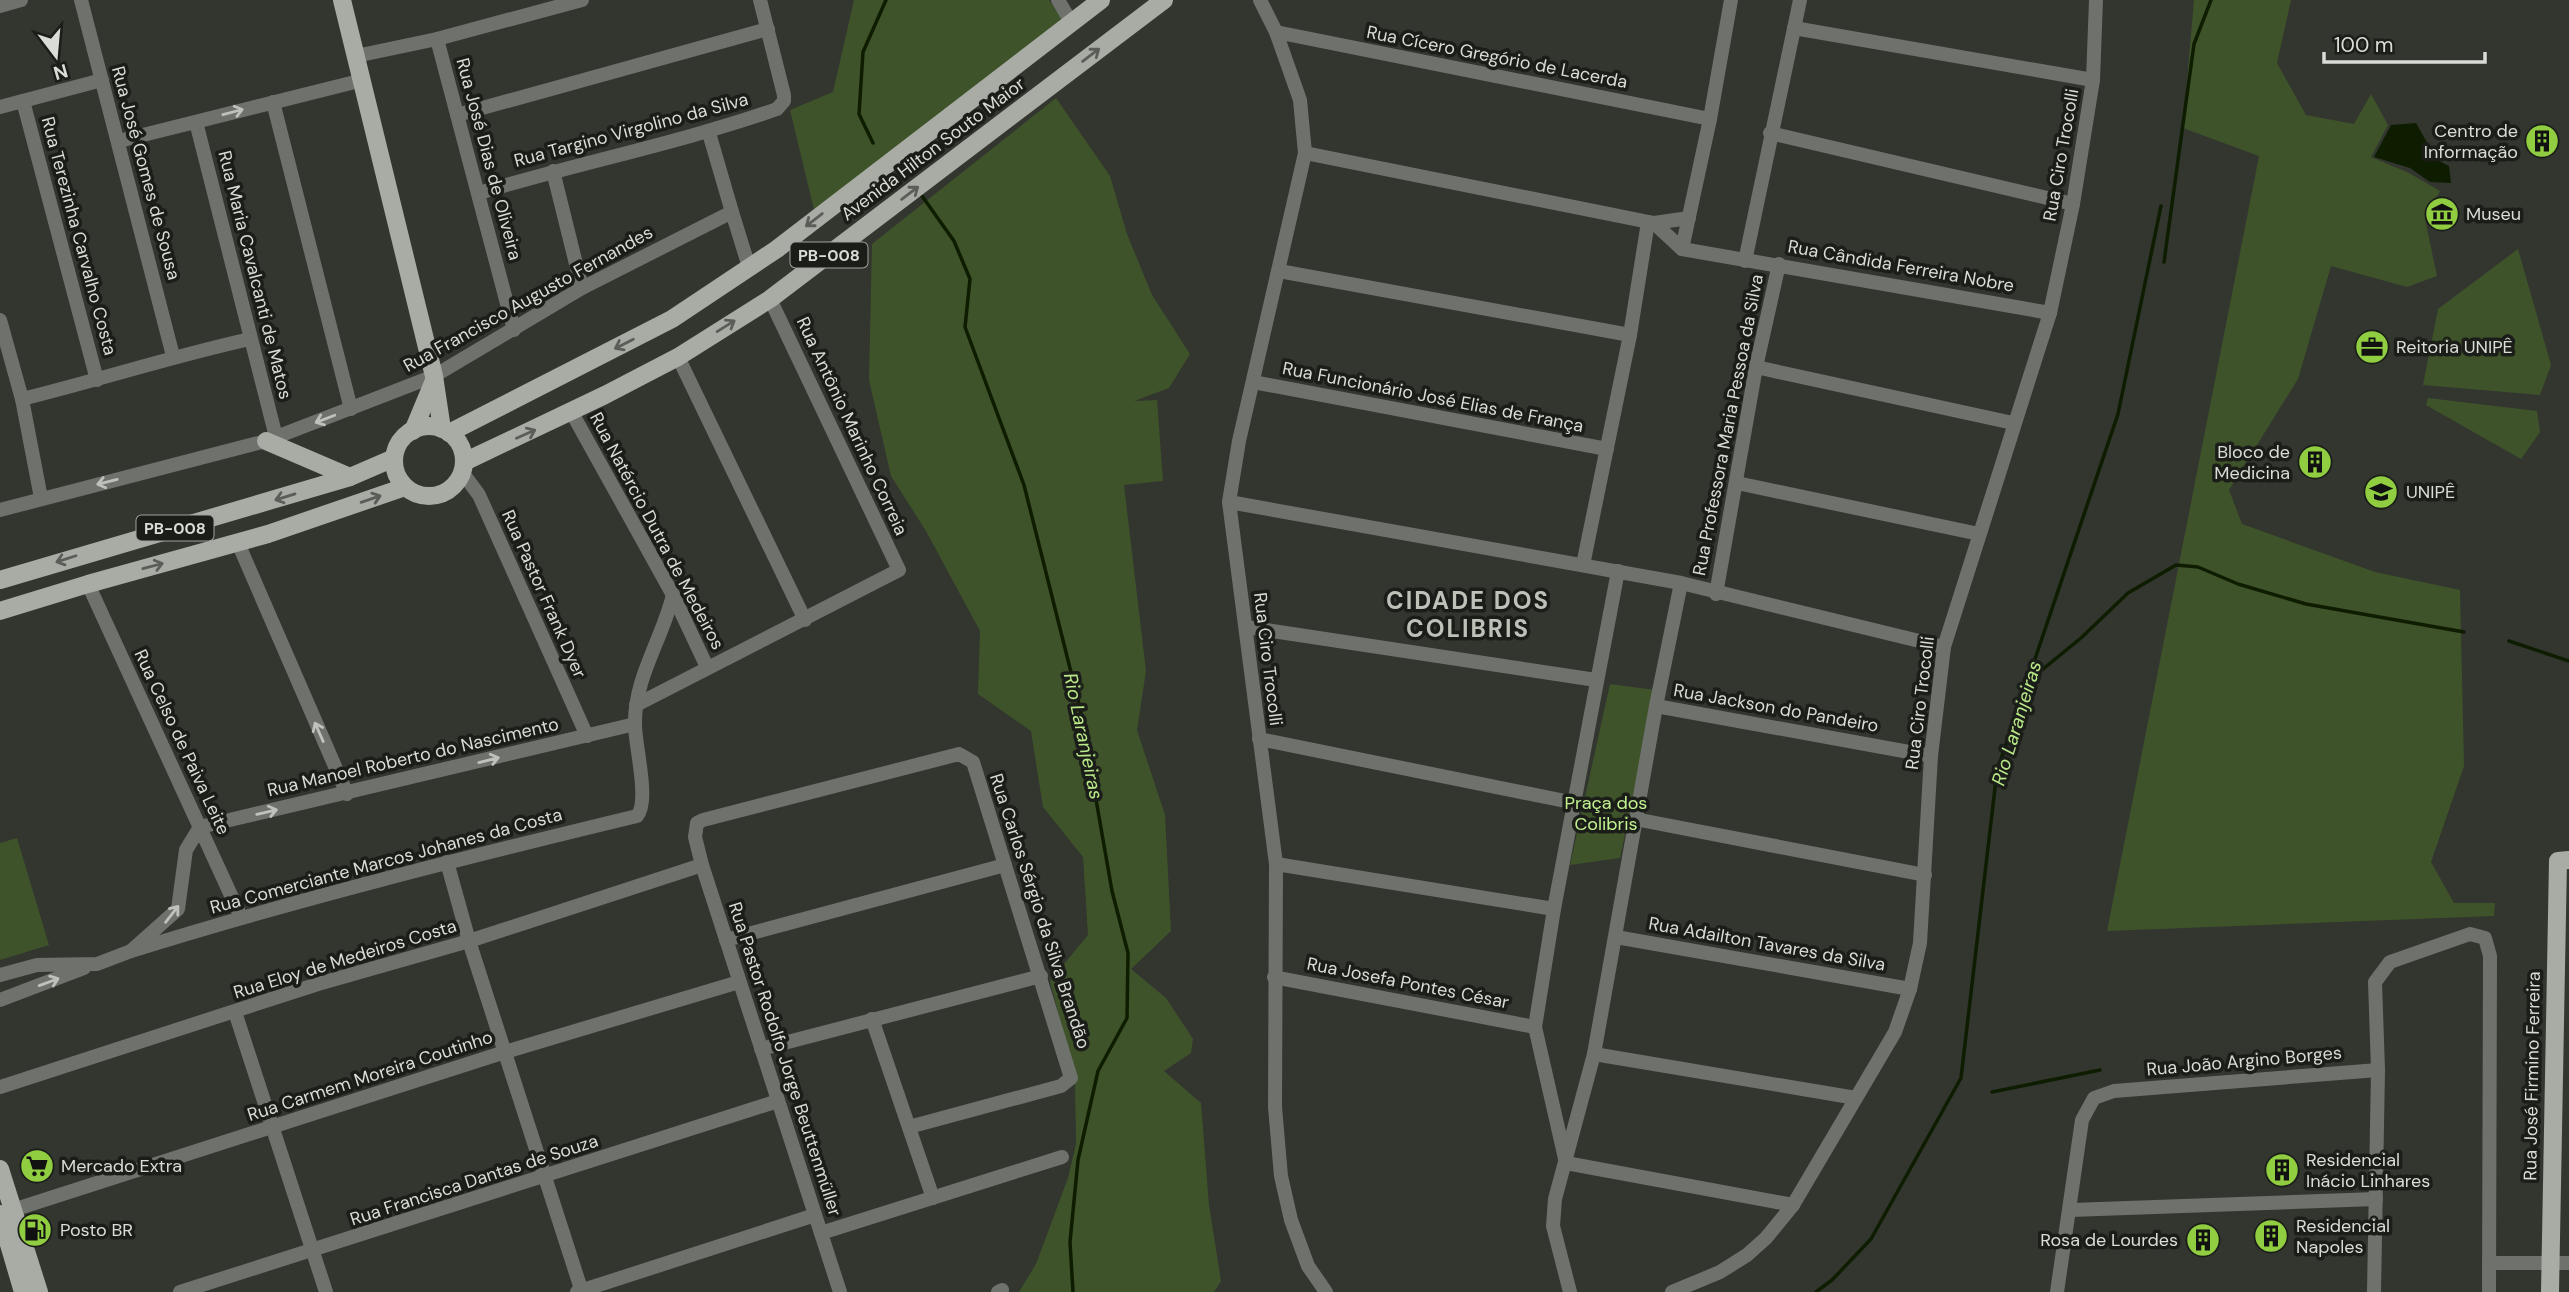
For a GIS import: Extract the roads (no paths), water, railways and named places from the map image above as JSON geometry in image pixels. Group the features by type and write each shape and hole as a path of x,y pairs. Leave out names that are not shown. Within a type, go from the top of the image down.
{"main road":[{"path":"342,0 445,431"},
{"name":"Avenida Hilton Souto Maior","path":"445,431 672,319 749,267 1101,0"},
{"name":"Avenida Hilton Souto Maior","path":"463,467 678,357 770,299 1164,0"},
{"path":"412,431 431,427 445,431 460,446 463,467 458,481 442,494 422,496 405,487 396,474 394,458 400,442 412,431 431,394 434,376"},
{"path":"271,439 350,477"},
{"name":"PB-008","path":"0,580 350,477 394,458"},
{"name":"PB-008","path":"0,611 88,583 238,543 405,487"},
{"name":"Rua José Firmino Ferreira","path":"2550,1292 2563,860"},
{"path":"0,1169 3,1214 23,1292"},
{"path":"3,1214 39,1292"}],"street":[{"path":"0,6 21,0"},
{"name":"Rua José Gomes de Sousa","path":"80,0 173,356"},
{"path":"356,57 437,39 552,4 582,0"},
{"path":"457,115 768,29 760,0"},
{"path":"1059,0 1072,22"},
{"name":"Rua Ciro Trocolli","path":"1260,0 1276,32 1300,100 1305,153 1229,502 1276,864 1275,1107 1281,1175 1291,1220 1308,1266 1326,1292"},
{"path":"1651,222 1682,249 1710,119 1731,0"},
{"name":"Rua Professora Maria Pessoa da Silva","path":"1745,261 1800,0"},
{"name":"Rua Ciro Trocolli","path":"1672,1292 1720,1272 1747,1255 1766,1238 1793,1205 1895,1032 1910,989 1920,943 1931,756 1944,647 2050,313 2073,204 2093,80 2096,0"},
{"path":"1794,28 2093,80"},
{"name":"Rua Targino Virgolino da Silva","path":"479,193 553,171 709,133 777,109 784,102 768,29"},
{"name":"Rua Cícero Gregório de Lacerda","path":"1276,32 1710,119"},
{"name":"Rua José Dias de Oliveira","path":"437,39 513,330"},
{"path":"0,107 102,80"},
{"path":"119,141 363,80"},
{"name":"Rua Terezinha Carvalho Costa","path":"23,101 97,380"},
{"path":"273,102 351,408"},
{"name":"Rua Maria Cavalcanti de Matos","path":"196,122 250,339 271,439"},
{"path":"709,133 749,267"},
{"path":"1770,133 2073,204"},
{"path":"1305,153 1651,222 1689,218"},
{"path":"553,171 582,288"},
{"name":"Rua Francisco Augusto Fernandes","path":"0,510 271,439 434,376 582,288 732,212"},
{"path":"1583,565 1651,222"},
{"name":"Rua Cândida Ferreira Nobre","path":"1682,249 2050,313"},
{"name":"Rua Professora Maria Pessoa da Silva","path":"1716,594 1756,367 1779,264"},
{"path":"1279,271 1630,335"},
{"name":"Rua Antônio Marinho Correia","path":"770,299 899,570 805,620"},
{"path":"0,320 22,399 41,498"},
{"path":"22,399 97,380 173,356 250,339"},
{"path":"636,705 805,620 678,357"},
{"path":"1756,367 2013,423"},
{"name":"Rua Funcionário José Elias de França","path":"1253,382 1607,449"},
{"name":"Rua Natércio Dutra de Medeiros","path":"572,413 673,596 707,667"},
{"name":"Rua Pastor Frank Dyer","path":"463,467 480,495 586,736"},
{"path":"1737,483 1979,534"},
{"path":"1229,502 1681,583 1716,594 1944,647"},
{"path":"238,543 347,794"},
{"path":"1618,571 1554,909 1535,1027 1566,1163 1793,1205"},
{"name":"Rua Celso de Paiva Leite","path":"88,583 242,917"},
{"name":"Rua Professora Maria Pessoa da Silva","path":"1570,1292 1553,1226 1555,1199 1594,1054 1635,819 1681,583"},
{"path":"635,724 640,681 666,624 673,596"},
{"path":"1246,627 1596,680"},
{"name":"Rua Jackson do Pandeiro","path":"1656,706 1931,756"},
{"name":"Rua Manoel Roberto do Nascimento","path":"200,827 635,724"},
{"name":"Rua Comerciante Marcos Johanes da Costa","path":"97,964 242,917 447,862 637,816 643,803 635,724"},
{"path":"1259,739 1575,803"},
{"name":"Rua Pastor Rodolfo Jorge Beuttenmüller","path":"840,1292 702,865 695,837 697,823 945,756 959,754 968,757 972,762"},
{"name":"Rua Carlos Sérgio da Silva Brandão","path":"909,1127 1061,1086 1071,1078 1072,1072 972,762"},
{"path":"1635,819 1924,876"},
{"path":"131,951 178,909 186,850 200,827"},
{"path":"447,862 469,941 581,1292 815,1215"},
{"path":"1276,864 1554,909"},
{"name":"Rua Eloy de Medeiros Costa","path":"0,1087 318,984 469,941 702,865"},
{"path":"726,940 1005,865"},
{"path":"2374,1292 2378,1070 2375,982 2390,962 2470,934 2485,938 2490,956 2489,1292"},
{"name":"Rua Adailton Tavares da Silva","path":"1616,937 1910,989"},
{"path":"0,975 37,965 97,964"},
{"path":"0,1000 97,964"},
{"path":"761,1049 1041,976"},
{"name":"Rua Josefa Pontes César","path":"1274,977 1535,1027"},
{"name":"Rua Carmem Moreira Coutinho","path":"3,1214 505,1052 739,982"},
{"path":"235,1012 326,1292"},
{"path":"872,1019 933,1198"},
{"path":"1594,1054 1856,1098"},
{"name":"Rua João Argino Borges","path":"2071,1210 2082,1120 2094,1098 2114,1091 2378,1070"},
{"name":"Rua Francisca Dantas de Souza","path":"180,1292 313,1252 778,1101"},
{"path":"821,1233 1062,1157"},
{"path":"2057,1292 2071,1210 2375,1199"},
{"path":"2489,1263 2569,1263"}],"waterway":[{"name":"Rio Laranjeiras","path":"873,143 859,114 863,52 886,0"},
{"path":"2164,262 2194,44 2211,0"},
{"name":"Rio Laranjeiras","path":"922,196 954,241 970,279 965,327 1024,485 1080,708 1112,891 1128,953 1127,1018 1098,1071 1078,1160 1070,1242 1073,1292"},
{"name":"Rio Laranjeiras","path":"1816,1292 1832,1280 1871,1239 1961,1078 1997,771 2118,414 2161,206"},
{"path":"2027,682 2081,638 2128,593 2176,565 2198,567 2238,584 2306,604 2464,632"},
{"path":"2509,641 2569,661"},
{"path":"1992,1092 2100,1070"}],"place":[{"name":"Centro de Informação","path":"2542,141"},
{"name":"Museu","path":"2442,214"},
{"name":"Reitoria UNIPÊ","path":"2372,347"},
{"name":"Bloco de Medicina","path":"2315,462"},
{"name":"UNIPÊ","path":"2381,492"},
{"name":"Mercado Extra","path":"37,1166"},
{"name":"Residencial Inácio Linhares","path":"2282,1170"},
{"name":"Posto BR","path":"35,1230"},
{"name":"Residencial Napoles","path":"2271,1236"},
{"name":"Rosa de Lourdes","path":"2203,1240"}],"district":[{"name":"CIDADE DOS COLIBRIS","path":"1468,615"}],"park label":[{"name":"Praça dos Colibris","path":"1606,813"}]}
